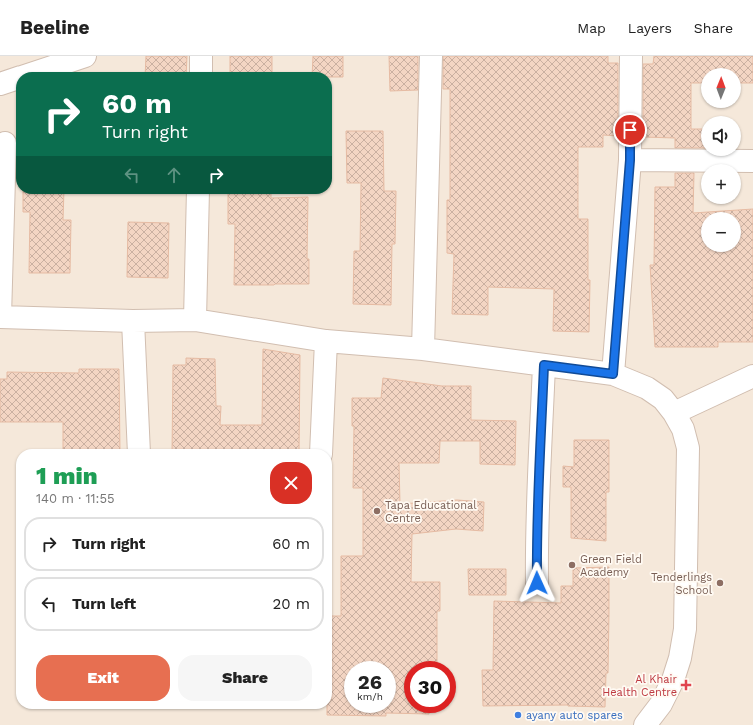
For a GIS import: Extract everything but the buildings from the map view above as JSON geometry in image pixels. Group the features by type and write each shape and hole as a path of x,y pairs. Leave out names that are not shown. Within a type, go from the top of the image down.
{"street":[{"path":"36,72 85,56"},
{"path":"201,56 201,72"},
{"path":"423,350 431,56"},
{"path":"613,374 630,160 632,56"},
{"path":"0,84 16,79"},
{"path":"5,143 0,317 133,321 195,320 326,341 423,350 613,374 647,388 663,400 674,413 683,429 688,448 685,629 680,658 673,680 661,704 645,725"},
{"path":"630,160 753,161"},
{"path":"195,320 198,194"},
{"path":"133,321 138,449"},
{"path":"321,449 326,341"},
{"path":"537,583 538,491 544,365"},
{"path":"674,413 753,376"}],"shaded area":[{"path":"0,56 753,56 753,725 0,725"}],"place":[{"name":"Tapa Educational Centre","path":"377,511"},
{"name":"Green Field Academy","path":"572,565"},
{"name":"Tenderlings School","path":"720,583"},
{"name":"Al Khair Health Centre","path":"686,685"},
{"name":"ayany auto spares","path":"518,715"}],"route":[{"path":"537,583 538,491 544,365 613,374 630,160 630,130"}]}
